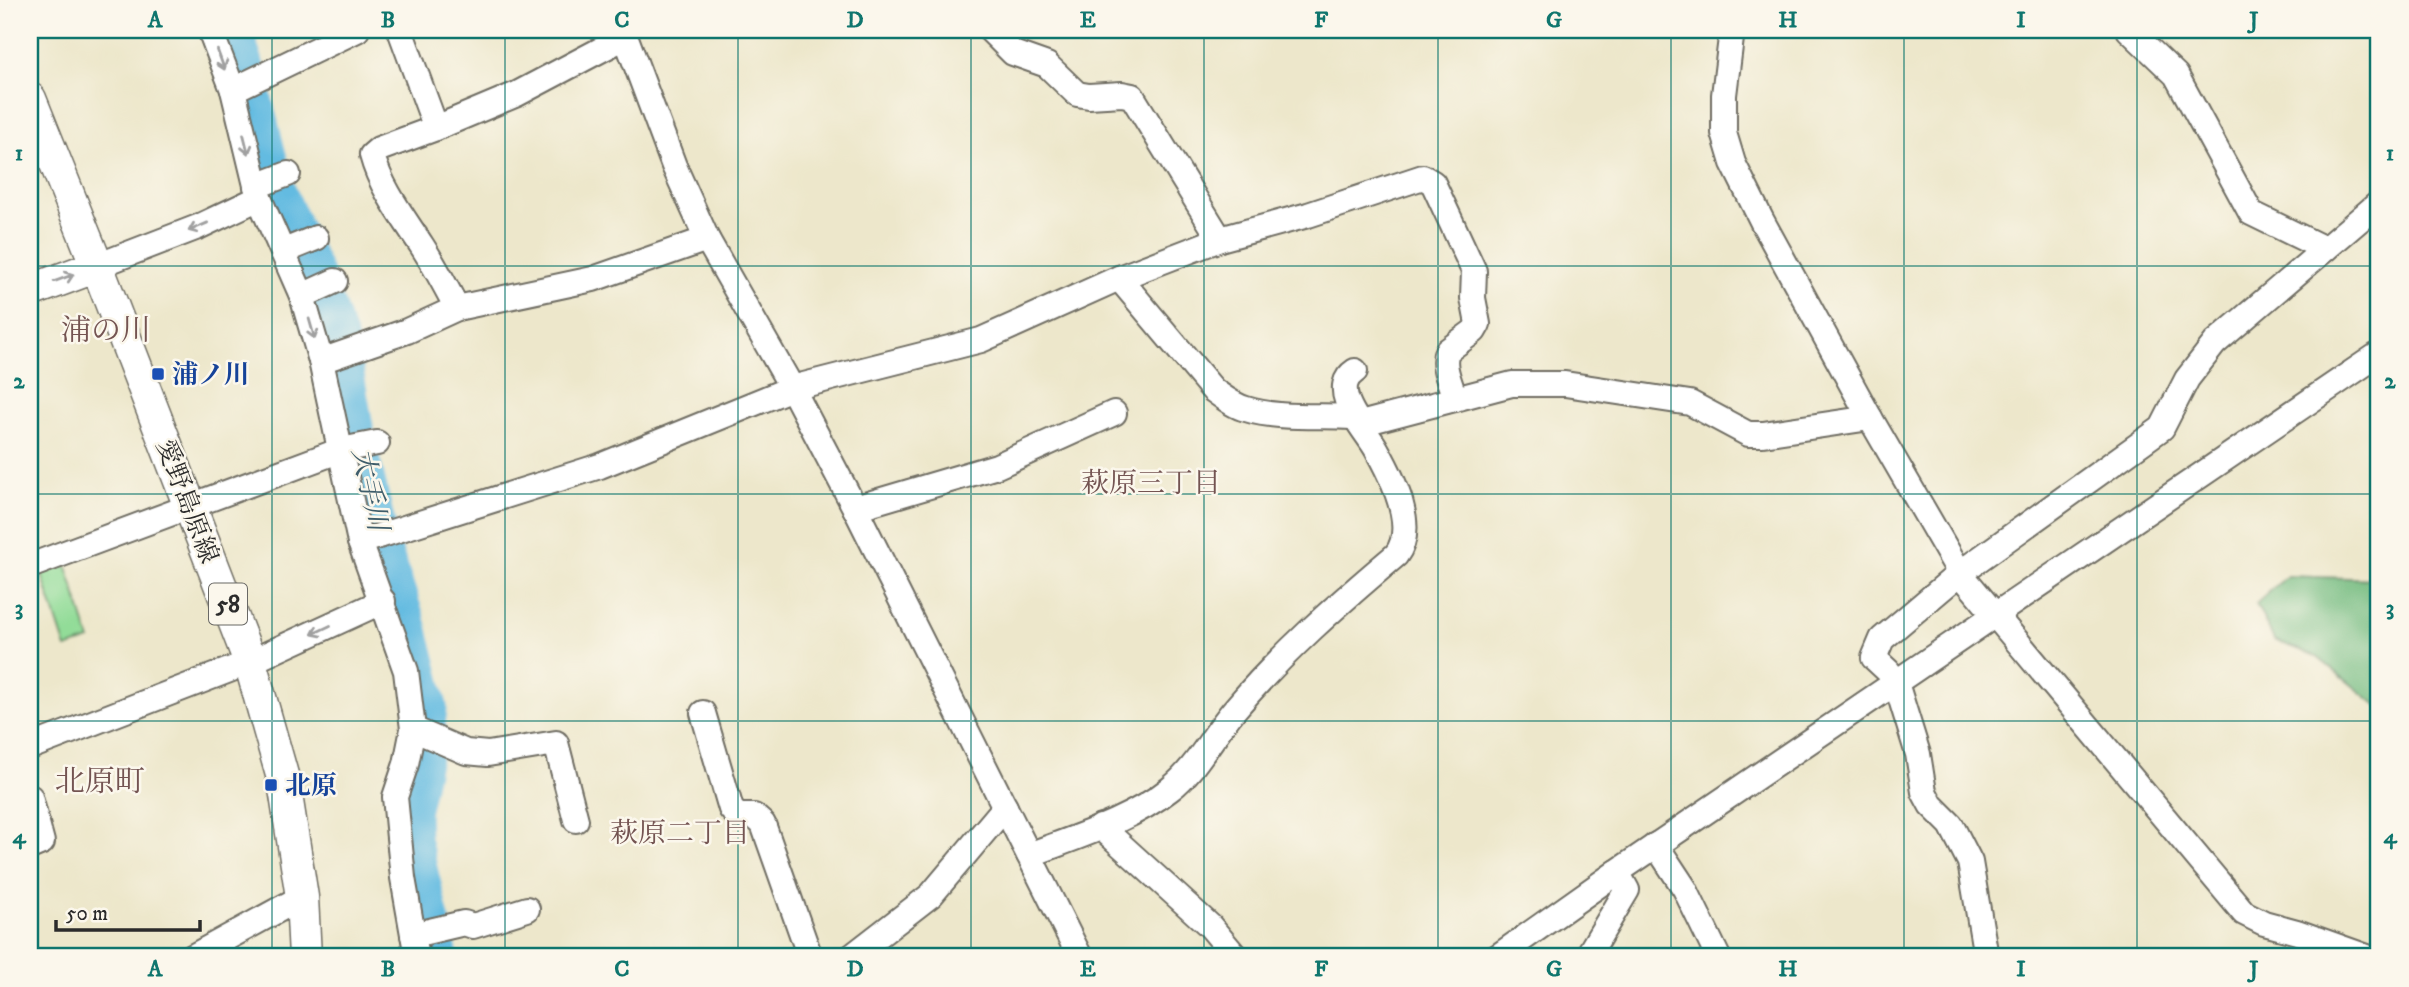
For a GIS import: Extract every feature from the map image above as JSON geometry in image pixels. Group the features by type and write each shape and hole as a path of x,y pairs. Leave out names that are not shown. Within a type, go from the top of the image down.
{"main road":[{"name":"愛野島原線","path":"30,99 250,662 284,782 302,897 305,957"},
{"path":"30,291 97,266"}],"street":[{"path":"210,30 236,89 258,190 287,250 325,360 360,446 363,541 406,671 415,730 395,797 403,878 418,942 447,927 464,923 473,926 527,909"},
{"path":"236,89 357,30"},
{"path":"400,30 436,128"},
{"path":"990,30 1013,53 1047,65 1077,93 1089,96 1132,96 1220,239"},
{"path":"1732,30 1724,95 1724,133 1733,163 1870,418 1960,573 2244,913 2264,923 2367,957"},
{"path":"2129,30 2176,75 2251,213 2325,249"},
{"path":"457,308 438,272 403,219 372,155 379,149 517,94 624,33 674,166 708,239 792,388 855,508 1080,957"},
{"path":"97,266 198,227 287,175"},
{"path":"363,541 600,466 792,388 981,340 1119,278 1220,239 1308,215 1419,178 1427,177 1433,183 1476,277 1474,298 1478,324 1474,331 1445,355 1455,399"},
{"path":"1986,957 1970,862 1951,825 1931,805 1924,792 1918,754 1896,682 1874,658 1882,639 1960,573 2162,428 2188,379 2215,344 2379,203"},
{"path":"287,250 314,239"},
{"path":"325,360 407,331 457,308 593,279 708,239"},
{"path":"1119,278 1213,390 1245,409 1263,413 1356,420 1513,384 1565,384 1690,403 1748,434 1763,435 1870,418"},
{"path":"304,295 333,282"},
{"path":"1497,957 1656,845 2379,354"},
{"path":"1030,855 1101,827 1170,789 1189,770 1234,710 1287,654 1333,608 1403,546 1405,525 1400,501 1377,450 1356,420 1345,391 1349,374 1355,371"},
{"path":"855,508 997,466 1114,413"},
{"path":"30,566 360,446"},
{"path":"30,747 250,662 383,601"},
{"path":"703,713 731,810 738,816 754,816 763,824 810,957"},
{"path":"415,730 442,744 466,752 488,754 556,743 576,820"},
{"path":"30,797 42,842 30,847"},
{"path":"851,957 931,895 1005,807"},
{"path":"1101,827 1210,926 1236,957"},
{"path":"1656,845 1685,889 1718,957"},
{"path":"1587,957 1627,890 1617,872"},
{"path":"192,957 302,897"}],"green space":[{"path":"65,561 90,640 66,648 40,569"},
{"path":"2287,576 2379,579 2379,707 2316,656 2274,640 2256,604"}],"waterway":[{"name":"大手川","path":"234,30 245,60 277,188 316,275 341,342 358,438 383,546 410,627 430,707 425,751 412,813 413,839 441,957"}],"place":[{"name":"浦ノ川","path":"158,374"},
{"name":"北原","path":"271,785"}],"district":[{"name":"浦の川","path":"106,330"},
{"name":"萩原三丁目","path":"1151,482"},
{"name":"北原町","path":"100,781"},
{"name":"萩原二丁目","path":"680,832"}]}
